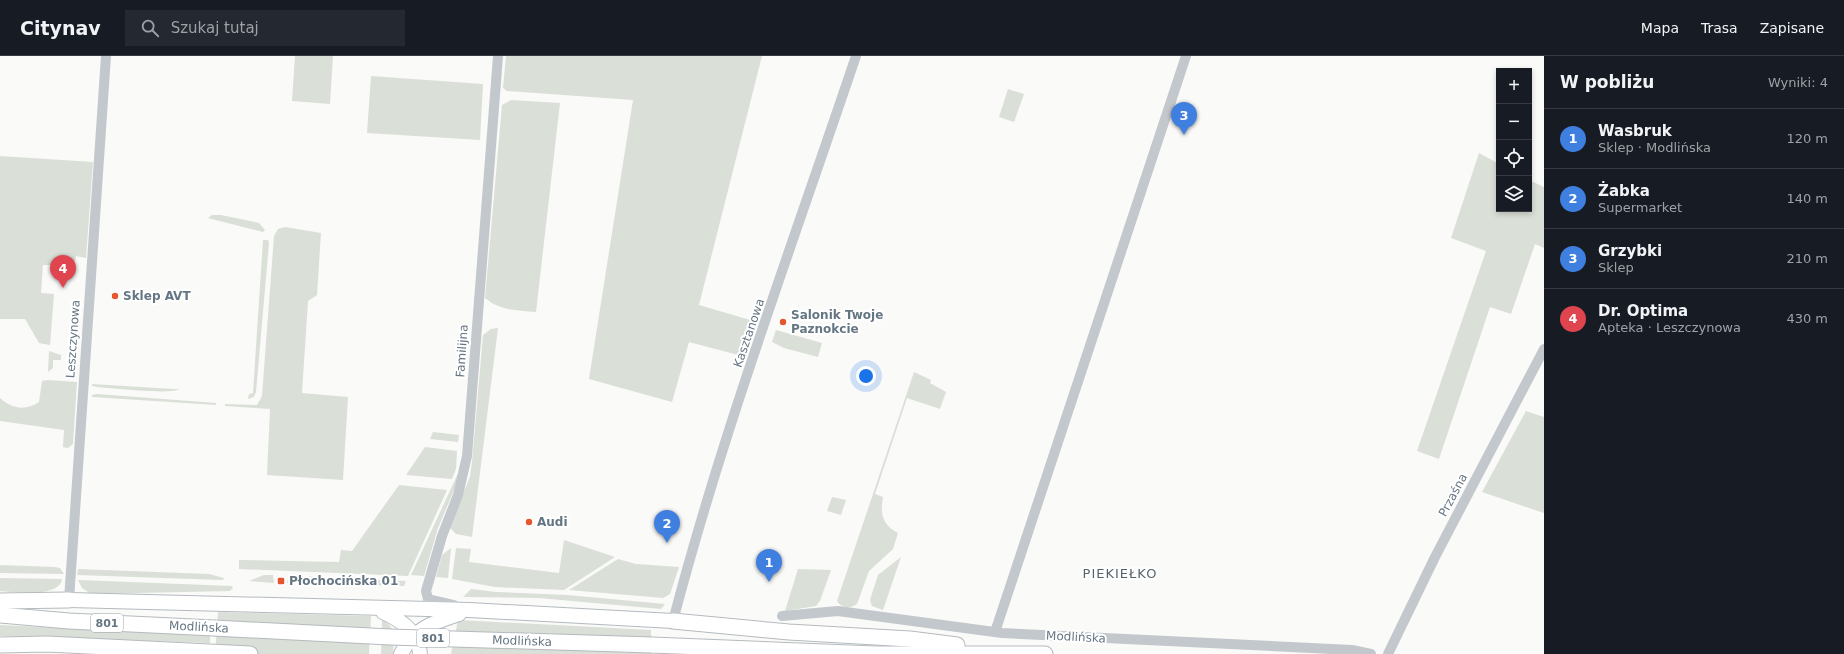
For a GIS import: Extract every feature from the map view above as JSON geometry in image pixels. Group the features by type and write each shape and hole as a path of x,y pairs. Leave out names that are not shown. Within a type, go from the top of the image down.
{"main road":[{"path":"0,601 69,600"},
{"name":"Modlińska","path":"69,600 375,609 469,610"},
{"path":"375,609 399,619 413,634 420,654"},
{"path":"401,654 413,634 431,624 469,610 673,621 789,632 910,639 1015,653"},
{"name":"Modlińska","path":"0,614 69,621 390,637 876,654 1045,654"},
{"name":"Modlińska","path":"0,645 47,644 250,654"}],"street":[{"name":"Leszczynowa","path":"69,600 106,56"},
{"name":"Familijna","path":"469,610 428,599 426,592 442,536 458,495 467,456 498,56"},
{"name":"Kasztanowa","path":"673,621 737,409 856,56"},
{"path":"995,632 1186,56"},
{"name":"Przaśna","path":"1388,654 1435,557 1544,349"},
{"name":"Modlińska","path":"782,616 838,611 995,632 1352,650 1371,654"}],"shaded area":[{"path":"295,56 333,56 330,104 292,101"},
{"path":"506,56 762,56 699,305 757,322 746,357 689,342 672,402 589,379 633,100 507,91 503,88"},
{"path":"371,76 483,84 480,140 367,133"},
{"path":"1008,89 1024,94 1014,122 999,117"},
{"path":"511,100 560,103 536,312 503,308 485,298 502,105"},
{"path":"1479,153 1496,162 1496,212 1532,212 1532,181 1544,187 1544,248 1535,244 1511,314 1490,307 1439,459 1417,451 1486,251 1451,238"},
{"path":"0,156 93,162 86,258 76,256 75,261 57,260 56,265 43,265 41,293 54,294 50,345 39,343 25,319 0,319"},
{"path":"212,215 221,215 259,223 265,230 263,232 208,218"},
{"path":"285,227 321,233 317,295 308,301 302,393 348,397 343,480 267,475 270,409 225,406 225,404 257,405 262,396 274,236 278,229"},
{"path":"263,240 268,240 269,243 256,392 254,397 248,399 249,394 253,393"},
{"path":"498,328 472,537 456,534 449,527 470,477 483,335 491,329"},
{"path":"776,330 822,343 818,357 784,348 772,342"},
{"path":"49,351 61,355 61,360 53,360 53,368 48,372"},
{"path":"914,372 931,380 930,383 946,392 940,409 907,398 875,494 883,497 882,513 885,522 898,533 893,549 869,571 857,604 852,607 846,607 837,601"},
{"path":"42,381 77,382 73,444 68,448 63,447 64,430 0,421 0,398 9,405 19,408 29,407 39,402"},
{"path":"92,384 179,389 174,391 141,391 97,387 92,386"},
{"path":"97,394 216,403 216,405 92,397 92,395"},
{"path":"1526,411 1544,417 1544,513 1482,492"},
{"path":"433,432 459,435 458,442 430,439"},
{"path":"425,447 457,451 456,469 452,479 406,475"},
{"path":"460,469 457,483 438,528 424,576 411,575"},
{"path":"399,485 447,490 408,576 239,569 239,560 339,562 341,550 352,551"},
{"path":"832,497 846,500 841,515 827,511"},
{"path":"564,540 615,557 564,590 495,587 452,579 456,548 471,549 469,562 559,573"},
{"path":"451,548 448,578 436,577 442,555"},
{"path":"901,557 883,610 872,606 870,600 878,575"},
{"path":"618,559 636,564 679,567 670,594 663,598 569,590"},
{"path":"0,565 55,567 60,568 64,574 0,573"},
{"path":"78,569 209,574 224,578 223,580 77,575"},
{"path":"798,569 831,570 820,601 816,606 785,611"},
{"path":"264,575 273,575 274,583 249,581"},
{"path":"301,576 406,581 404,586 287,583 288,579"},
{"path":"0,578 62,579 59,585 53,589 25,593 0,591"},
{"path":"78,580 232,586 233,588 230,591 91,594 82,588"},
{"path":"471,589 496,592 567,595 665,604 661,609 539,598 463,597"},
{"path":"218,612 371,616 369,654 215,654"},
{"path":"382,620 390,626 394,634 393,654 381,654"},
{"path":"458,620 651,630 651,654 451,654"},
{"path":"0,625 210,635 210,643 0,636"}],"place":[{"name":"Grzybki","path":"1184,135"},
{"name":"Dr. Optima","path":"63,288"},
{"name":"Sklep AVT","path":"115,296"},
{"name":"Salonik Twoje Paznokcie","path":"783,322"},
{"name":"Audi","path":"529,522"},
{"name":"Żabka","path":"667,543"},
{"name":"Płochocińska 01","path":"281,581"},
{"name":"Wasbruk","path":"769,582"}],"district":[{"name":"PIEKIEŁKO","path":"1120,573"}]}
